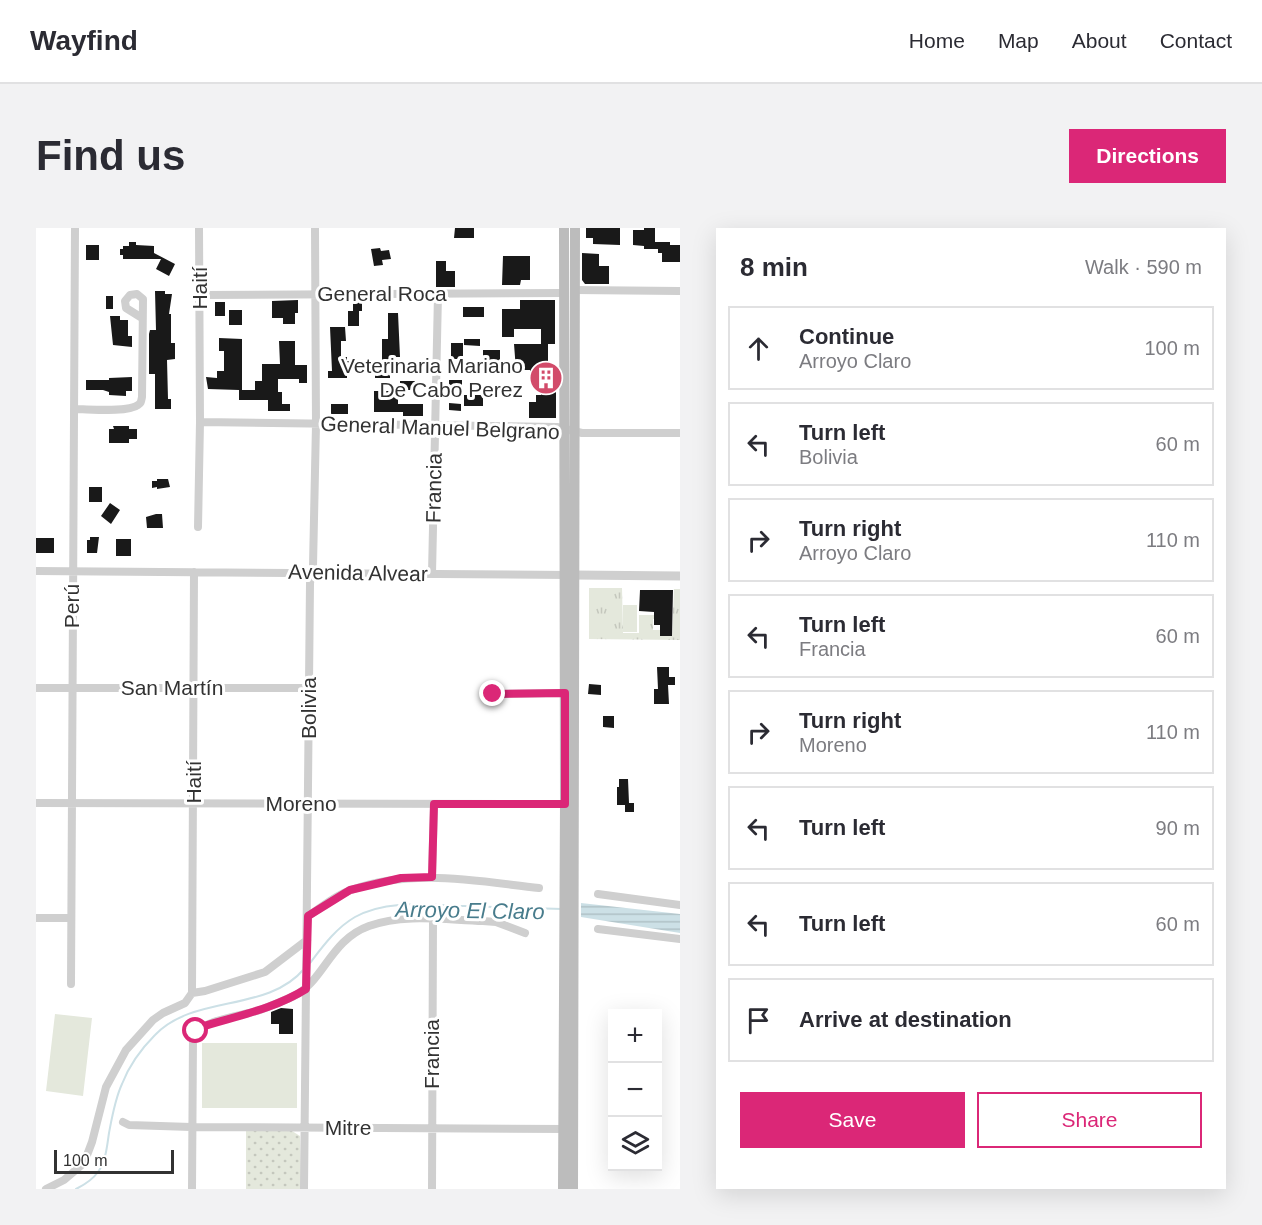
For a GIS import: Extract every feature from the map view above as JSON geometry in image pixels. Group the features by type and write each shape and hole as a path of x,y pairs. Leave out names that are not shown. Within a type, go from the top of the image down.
{"main road":[{"path":"564,228 570,292"},
{"path":"563,1189 568,1129 570,292 575,228"},
{"path":"569,894 565,804 565,693 570,574"},
{"path":"568,1129 573,1189"}],"street":[{"name":"Perú","path":"71,984 75,228"},
{"name":"Haití","path":"198,527 199,228"},
{"name":"Bolivia","path":"304,1189 309,688 316,424 315,228"},
{"name":"General Roca","path":"200,295 680,291"},
{"name":"Francia","path":"432,574 438,294"},
{"path":"75,409 126,409 140,404 142,398 142,318"},
{"name":"General Manuel Belgrano","path":"200,422 557,427 569,431 680,433"},
{"name":"Avenida Alvear","path":"36,571 680,576"},
{"name":"Haití","path":"192,993 194,572"},
{"name":"San Martín","path":"36,688 309,688"},
{"path":"493,694 565,693"},
{"name":"Moreno","path":"36,803 565,804"},
{"path":"432,877 434,804"},
{"path":"308,916 350,890 401,878 432,877 539,888"},
{"path":"598,894 680,905"},
{"path":"36,918 71,918"},
{"path":"192,1189 193,1036 196,1031 209,1024 260,1010 296,995 344,941 356,932 383,922 433,919 496,922 525,933"},
{"name":"Francia","path":"432,1189 433,919"},
{"path":"598,929 680,939"},
{"path":"46,1189 64,1180 84,1163 106,1088 126,1050 153,1020 163,1012 185,1003 192,993 265,972 307,945"},
{"name":"Mitre","path":"123,1122 129,1125 191,1127 568,1129"}],"green space":[{"path":"589,588 622,588 623,633 639,633 639,615 660,615 660,619 653,619 653,630 660,630 661,636 672,636 674,589 680,589 680,640 589,639"},
{"path":"623,605 637,605 637,632 623,632"},
{"path":"55,1014 92,1018 83,1096 46,1091"},
{"path":"202,1043 297,1043 297,1108 202,1108"},
{"path":"246,1130 292,1131 300,1136 301,1189 246,1189"}],"shaded area":[{"name":"Arroyo El Claro","path":"581,903 680,914 680,933 581,917"}],"building":[{"path":"455,228 474,228 474,238 454,238"},
{"path":"586,228 620,228 620,245 593,244 593,238 586,238"},
{"path":"644,228 655,228 655,242 680,245 680,262 662,262 662,253 658,253 658,249 644,249 644,246 633,245 633,230 644,230"},
{"path":"129,242 136,242 136,245 154,246 154,253 175,264 169,276 156,269 161,259 123,259 120,249 123,249 123,246 129,246"},
{"path":"86,245 99,245 99,260 86,260"},
{"path":"380,248 381,251 389,250 391,259 382,260 383,265 374,266 371,249"},
{"path":"582,253 599,254 599,266 609,266 609,284 585,284 582,280"},
{"path":"503,256 530,256 530,280 521,280 520,285 502,285"},
{"path":"436,261 446,261 446,271 455,271 455,287 436,287"},
{"path":"155,291 172,294 169,314 171,314 171,343 175,343 175,359 167,360 168,399 171,399 171,409 155,409 155,374 149,374 149,334 150,330 156,330"},
{"path":"106,296 113,296 113,309 106,309"},
{"path":"298,300 295,324 283,324 283,318 272,318 272,301"},
{"path":"353,300 362,300 359,326 348,326 348,311 353,311"},
{"path":"520,300 555,300 555,344 548,344 548,374 556,374 556,418 529,418 529,402 536,402 536,395 541,395 541,382 537,382 537,374 530,374 530,370 516,370 514,344 541,344 541,329 514,329 514,337 502,337 502,309 520,309"},
{"path":"215,302 225,302 225,316 215,316"},
{"path":"463,307 484,307 484,317 463,317"},
{"path":"229,310 242,310 242,325 229,325"},
{"path":"388,313 398,313 400,357 390,357 390,378 375,378 375,365 382,365 382,339 388,339"},
{"path":"110,316 120,316 120,320 128,320 128,336 132,336 132,347 113,345"},
{"path":"330,327 345,327 346,341 341,341 341,357 347,357 347,361 352,361 352,374 347,374 347,378 328,378 328,371 332,371"},
{"path":"219,338 242,339 242,390 255,390 255,381 262,381 262,364 280,364 279,341 295,341 295,365 307,365 307,383 299,383 299,379 278,379 278,392 282,392 282,404 290,404 290,411 268,411 268,400 239,400 239,390 208,389 206,377 217,378 217,371 224,371 224,351 219,351"},
{"path":"464,339 480,339 480,346 464,345"},
{"path":"451,343 463,343 463,359 451,359"},
{"path":"483,350 500,350 500,366 483,366"},
{"path":"132,377 132,391 126,391 126,396 109,395 109,392 103,390 86,390 86,380"},
{"path":"449,380 462,380 462,390 449,390"},
{"path":"400,381 415,381 415,390 400,390"},
{"path":"374,391 398,391 398,404 423,404 423,416 403,416 403,412 374,412"},
{"path":"464,395 483,395 483,406 464,406"},
{"path":"449,403 461,404 461,411 449,410"},
{"path":"331,404 348,404 348,414 331,414"},
{"path":"113,426 129,426 129,429 137,429 137,439 129,439 129,443 109,443 109,429 114,429"},
{"path":"157,479 168,479 170,487 152,488 152,481 157,481"},
{"path":"89,487 102,487 102,502 89,502"},
{"path":"110,503 120,510 111,524 101,516"},
{"path":"162,514 163,528 147,528 146,517"},
{"path":"90,537 99,537 97,553 87,553 87,540 90,540"},
{"path":"36,538 54,538 54,553 36,553"},
{"path":"116,539 131,539 131,556 116,556"},
{"path":"640,590 673,590 672,636 660,636 660,625 654,625 654,612 639,611"},
{"path":"657,667 669,667 669,677 675,677 675,685 668,685 669,704 654,704 654,689 658,689"},
{"path":"589,684 601,685 601,695 588,694"},
{"path":"603,716 614,716 614,728 603,727"},
{"path":"619,779 628,779 629,803 634,803 634,812 625,812 625,805 617,805"},
{"path":"281,1008 293,1009 293,1034 279,1034 279,1024 271,1024 271,1012"}],"waterway":[{"name":"Arroyo El Claro","path":"310,963 330,938 348,921 367,911 394,905 562,909"},
{"name":"Arroyo El Claro","path":"76,1189 96,1175 101,1168 120,1090 136,1058 155,1035 171,1022 190,1014 271,992 289,983 304,969"}],"place":[{"name":"Veterinaria Mariano De Cabo Perez","path":"546,378"}],"route":[{"path":"196,1031 201,1027 260,1010 306,989 308,916 335,898 350,890 372,884 401,878 432,877 434,804 565,804 565,693 493,694"}]}
